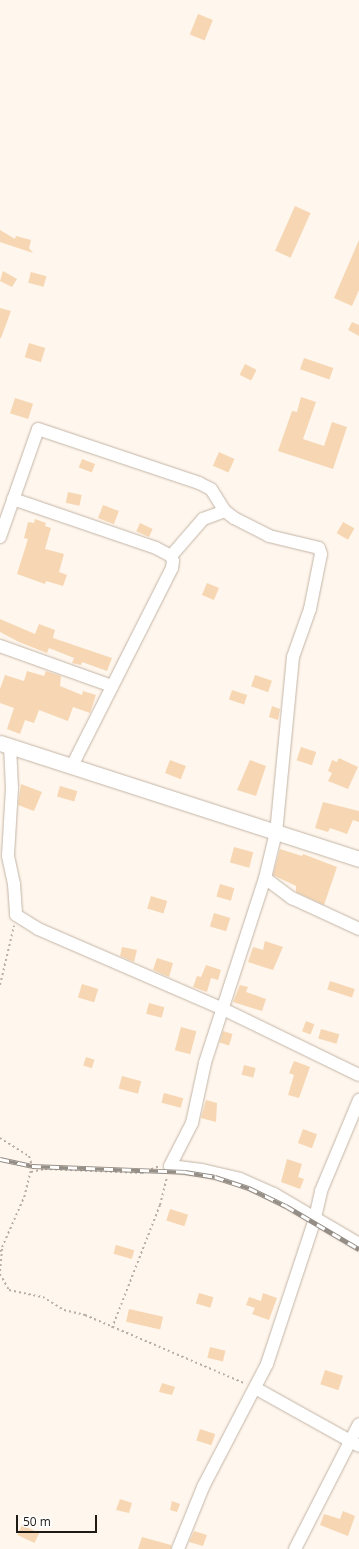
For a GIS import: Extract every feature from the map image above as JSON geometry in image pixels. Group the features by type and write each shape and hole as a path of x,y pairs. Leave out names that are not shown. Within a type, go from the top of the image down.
{"main road":[{"path":"5,745 359,859"}],"street":[{"path":"0,537 38,429 199,482 211,489 225,512 269,536 319,548 321,554 310,609 293,657 276,832 265,878 205,1063 192,1123 170,1166 202,1170 240,1180 274,1194 359,1244"},
{"path":"13,498 156,548 171,556"},
{"path":"72,766 172,568 171,556 203,520 225,512"},
{"path":"0,646 112,686"},
{"path":"5,745 12,788 8,856 14,884 16,915 38,930 223,1009 359,1075"},
{"path":"265,878 292,898 359,928"},
{"path":"178,1549 203,1487 267,1364 315,1218 321,1191 359,1100"},
{"path":"255,1388 355,1443"},
{"path":"295,1549 355,1443 359,1424"}],"path":[{"path":"0,985 16,915"},
{"path":"0,1138 30,1156 31,1172 25,1195 0,1252"},
{"path":"31,1172 45,1169 142,1173 158,1166 170,1166 160,1205 112,1328"},
{"path":"2,1249 0,1274 9,1290 42,1297 64,1310 85,1315 112,1328 255,1388"}],"building":[{"path":"198,14 213,20 205,40 190,34"},
{"path":"295,206 311,213 291,258 275,251"},
{"path":"0,230 15,239 16,236 31,240 29,248 33,253 0,242"},
{"path":"359,240 359,290 352,306 334,298"},
{"path":"3,271 17,279 12,287 0,281"},
{"path":"31,272 46,276 44,287 28,283"},
{"path":"0,308 11,311 1,338 0,338"},
{"path":"352,322 359,325 359,336 348,330"},
{"path":"29,343 45,348 41,362 25,357"},
{"path":"304,358 333,368 329,379 300,369"},
{"path":"245,364 257,370 251,381 240,375"},
{"path":"301,397 316,402 303,439 324,446 332,422 347,427 333,469 278,451 292,411 297,412"},
{"path":"15,398 33,404 28,419 10,413"},
{"path":"219,452 235,459 228,473 213,466"},
{"path":"82,459 95,464 92,472 79,467"},
{"path":"68,492 82,495 79,506 66,503"},
{"path":"103,505 119,511 114,524 98,518"},
{"path":"35,519 46,523 45,526 51,528 45,549 64,554 59,572 67,575 63,586 46,581 45,584 17,574 28,539 24,538 28,522 34,523"},
{"path":"343,522 354,528 348,540 337,533"},
{"path":"140,523 153,529 149,537 136,531"},
{"path":"207,583 219,588 214,600 202,595"},
{"path":"0,619 35,634 39,624 55,630 53,638 112,658 107,671 82,662 81,665 72,663 74,658 49,648 47,653 19,642 0,632"},
{"path":"27,671 44,676 46,671 61,676 60,686 82,695 83,691 96,695 90,713 73,707 68,721 39,710 34,723 25,720 20,734 7,729 14,708 0,703 0,689 5,675 24,681"},
{"path":"255,675 272,681 268,692 251,686"},
{"path":"232,690 247,695 244,704 229,700"},
{"path":"272,706 280,709 278,720 269,717"},
{"path":"301,747 316,752 312,765 297,760"},
{"path":"339,758 358,767 348,789 328,781 332,773 328,771 332,760 337,762"},
{"path":"170,760 186,766 181,779 165,773"},
{"path":"250,760 266,766 256,796 237,790"},
{"path":"21,784 42,792 34,811 18,805"},
{"path":"60,786 77,791 74,802 57,797"},
{"path":"323,802 359,811 359,822 353,820 347,834 330,828 328,832 315,828"},
{"path":"234,847 253,852 249,868 230,862"},
{"path":"280,849 302,856 303,854 337,867 324,905 296,892 296,886 273,875"},
{"path":"220,884 234,888 231,901 216,896"},
{"path":"151,896 167,901 163,913 147,908"},
{"path":"214,913 230,918 226,931 210,926"},
{"path":"265,941 283,947 273,970 248,962 253,947 263,950"},
{"path":"122,947 137,950 134,962 120,956"},
{"path":"157,958 173,963 169,977 153,970"},
{"path":"206,965 221,970 218,980 211,978 207,992 193,987 197,976 201,977"},
{"path":"330,981 355,989 352,998 327,990"},
{"path":"82,984 98,989 94,1002 78,997"},
{"path":"240,985 248,987 246,992 266,999 262,1011 233,1002"},
{"path":"149,1003 164,1007 162,1018 146,1014"},
{"path":"306,1021 314,1024 310,1034 302,1031"},
{"path":"181,1027 196,1031 190,1054 175,1050"},
{"path":"321,1029 339,1034 337,1044 318,1039"},
{"path":"223,1031 233,1034 229,1045 219,1042"},
{"path":"86,1057 95,1060 92,1068 83,1066"},
{"path":"294,1061 310,1067 299,1098 288,1095 294,1075 289,1073"},
{"path":"244,1065 256,1068 253,1078 242,1075"},
{"path":"122,1076 141,1081 138,1094 119,1089"},
{"path":"164,1093 183,1098 181,1108 161,1103"},
{"path":"206,1100 217,1103 216,1122 201,1118"},
{"path":"303,1129 317,1134 312,1148 298,1143"},
{"path":"287,1159 302,1164 298,1177 304,1179 300,1189 281,1182"},
{"path":"170,1209 188,1215 184,1226 166,1220"},
{"path":"116,1245 134,1250 132,1259 114,1254"},
{"path":"199,1293 213,1297 210,1308 196,1304"},
{"path":"263,1293 277,1298 269,1320 252,1314 255,1308 246,1305 249,1297 261,1301"},
{"path":"129,1309 163,1317 160,1330 126,1322"},
{"path":"210,1347 226,1351 223,1362 207,1358"},
{"path":"325,1370 343,1376 338,1390 320,1384"},
{"path":"162,1383 175,1387 172,1395 159,1392"},
{"path":"200,1429 215,1434 212,1445 196,1440"},
{"path":"120,1499 132,1503 129,1513 116,1510"},
{"path":"172,1501 180,1504 177,1512 170,1510"},
{"path":"343,1511 355,1516 348,1536 320,1525 324,1514 340,1519"},
{"path":"22,1525 39,1533 35,1543 17,1535"},
{"path":"194,1531 207,1535 203,1546 189,1542"},
{"path":"142,1537 171,1545 171,1549 138,1549"}],"railway":[{"path":"0,1159 32,1166 185,1172 215,1177 249,1188 286,1206 359,1249"}]}
